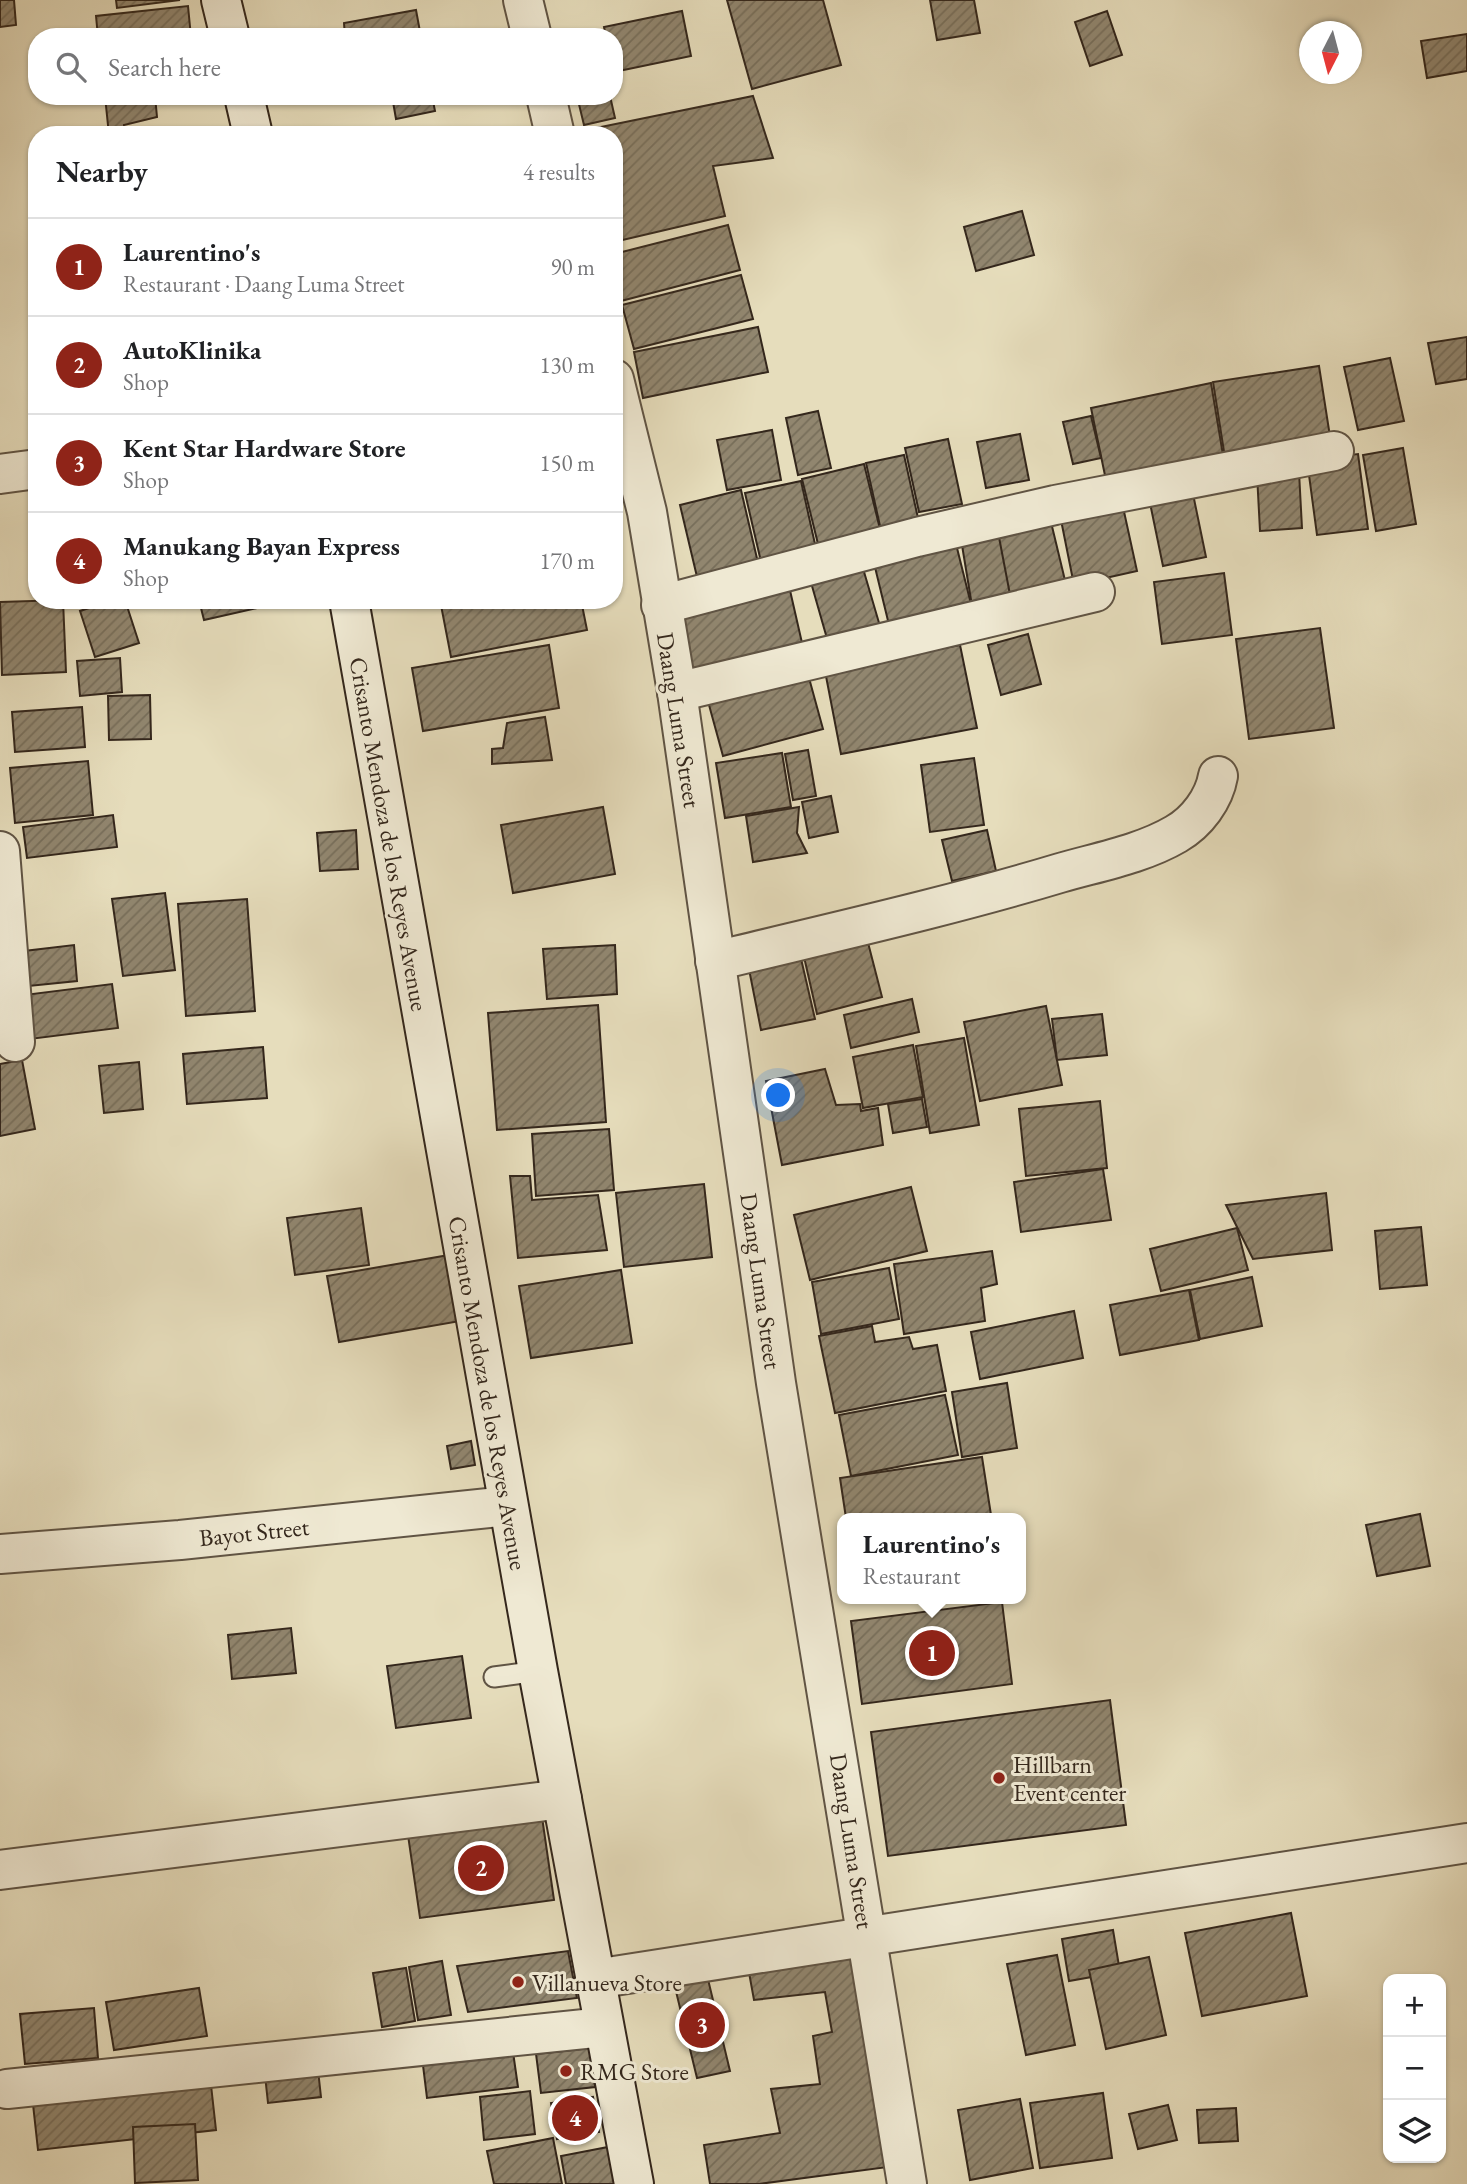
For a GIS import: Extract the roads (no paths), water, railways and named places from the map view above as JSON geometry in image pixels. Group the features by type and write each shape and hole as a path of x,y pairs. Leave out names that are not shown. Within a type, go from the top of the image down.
{"street":[{"path":"221,0 228,28"},
{"path":"523,0 530,28"},
{"path":"246,105 251,126"},
{"path":"548,105 553,126"},
{"name":"Daang Luma Street","path":"623,419 648,512 661,606 677,692 776,1383 907,2184"},
{"path":"661,606 917,537 1055,505 1334,451"},
{"path":"0,474 28,470"},
{"path":"677,692 1095,592"},
{"name":"Crisanto Mendoza de los Reyes Avenue","path":"351,609 508,1506 635,2184"},
{"path":"715,961 1016,886 1144,848 1177,834 1194,819 1211,800 1218,776"},
{"path":"0,851 15,1042"},
{"name":"Bayot Street","path":"0,1554 180,1540 508,1506"},
{"path":"0,1870 562,1798"},
{"path":"596,1979 1467,1843"},
{"path":"7,2089 604,2027"}],"lane":[{"path":"494,1677 538,1671"}],"place":[{"name":"Laurentino's","path":"932,1653"},
{"name":"Hillbarn Event center","path":"999,1778"},
{"name":"AutoKlinika","path":"481,1868"},
{"name":"Villanueva Store","path":"518,1982"},
{"name":"Kent Star Hardware Store","path":"702,2025"},
{"name":"RMG Store","path":"566,2071"},
{"name":"Manukang Bayan Express","path":"575,2118"}]}
